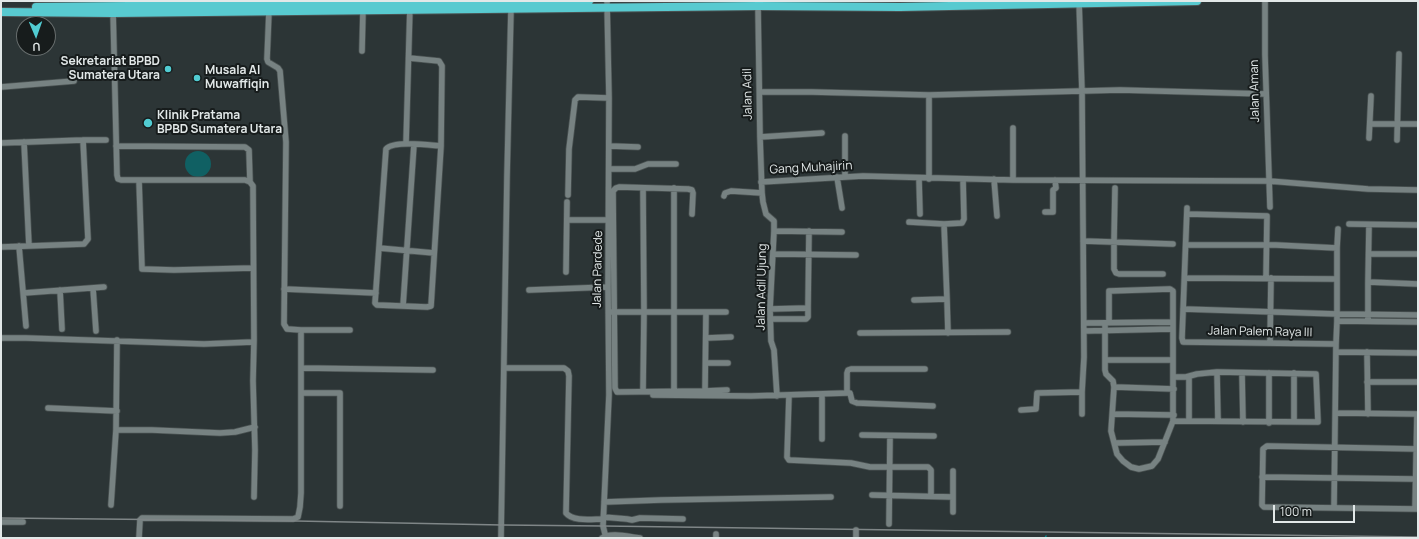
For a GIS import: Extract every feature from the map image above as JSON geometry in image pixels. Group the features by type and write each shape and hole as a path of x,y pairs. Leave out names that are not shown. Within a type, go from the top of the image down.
{"highway":[{"path":"410,6 477,3 758,6 1197,1"},
{"path":"1,12 113,9 186,3 334,2 361,6"},
{"path":"1,7 269,11 361,6 511,9 588,3"}],"street":[{"name":"Jalan Aman","path":"1265,1 1266,94 1270,207"},
{"path":"1079,2 1082,92 1084,323 1082,414"},
{"name":"Jalan Pardede","path":"604,537 603,518 609,395 611,312 608,288 609,98 607,5"},
{"path":"361,6 362,51"},
{"path":"406,144 410,6"},
{"name":"Jalan Adil","path":"758,6 761,182"},
{"path":"113,9 118,179 245,180 250,182"},
{"path":"501,538 506,176 511,9"},
{"path":"269,11 267,59 268,62 280,71 286,142 284,324 287,329 350,330"},
{"path":"1397,140 1399,54"},
{"path":"409,58 439,61 441,62 442,66 441,146 431,306 377,305 375,303 386,149 390,146 406,144 441,146"},
{"path":"1,87 74,81"},
{"path":"760,92 929,95 1120,90 1266,94"},
{"path":"929,95 929,179"},
{"path":"1369,138 1371,96"},
{"path":"568,195 569,149 575,100 578,97 609,98"},
{"path":"1370,124 1418,124"},
{"path":"1013,128 1013,180"},
{"path":"760,137 822,133"},
{"path":"845,136 845,177"},
{"path":"1,247 84,244 87,242 83,140"},
{"path":"1,143 106,140"},
{"path":"24,142 29,246"},
{"path":"403,306 414,144"},
{"path":"116,146 246,147 249,150 250,182 253,186 253,342 255,427 254,497"},
{"path":"609,146 638,147"},
{"path":"608,169 635,169 648,164 676,164"},
{"name":"Gang Muhajirin","path":"761,182 863,176 929,179 1269,181 1362,188 1418,190"},
{"path":"837,177 842,208"},
{"path":"919,178 920,214"},
{"path":"909,222 944,224 962,223 964,219 963,179"},
{"path":"994,179 997,216"},
{"path":"139,180 142,269 174,270 253,268"},
{"path":"1045,212 1053,212 1053,190 1056,188 1055,180"},
{"name":"Jalan Adil Ujung","path":"761,182 766,214 774,220 770,319 777,396"},
{"path":"692,214 692,190 674,188 616,188 613,191 611,312 614,388 617,392 728,390"},
{"path":"643,188 643,391"},
{"path":"674,188 674,391"},
{"path":"1115,188 1114,269 1116,273 1163,274"},
{"name":"Gang Muhajirin","path":"724,196 725,193 731,191 762,192"},
{"path":"566,272 567,202"},
{"path":"1270,343 1271,312 1267,246 1267,216 1187,211 1183,309 1271,312 1368,315 1418,316"},
{"path":"567,220 609,220"},
{"path":"944,224 948,299 948,333"},
{"path":"1349,224 1418,225"},
{"path":"1368,321 1369,225"},
{"path":"1334,508 1337,321 1336,279 1338,229"},
{"path":"774,231 842,232"},
{"path":"770,319 806,319 808,317 809,231"},
{"path":"1083,240 1174,244"},
{"path":"1186,245 1337,248"},
{"path":"19,246 26,326"},
{"path":"379,248 434,253"},
{"path":"773,254 809,253 856,255"},
{"path":"1369,254 1418,254"},
{"path":"1185,278 1336,279"},
{"path":"1368,282 1418,284"},
{"path":"24,293 104,287"},
{"path":"93,288 96,331"},
{"path":"529,290 608,288"},
{"path":"284,289 376,293"},
{"path":"1170,289 1173,291 1172,322 1174,418 1155,464 1148,468 1139,469 1132,467 1120,458 1115,449 1115,443 1111,431 1114,387 1112,378 1106,374 1105,330 1107,322 1108,291 1170,289"},
{"path":"60,290 62,329"},
{"path":"914,300 948,299"},
{"path":"770,309 808,308"},
{"name":"Jalan Palem Raya III","path":"1183,309 1183,342 1336,344"},
{"path":"611,312 726,312"},
{"path":"705,391 706,312"},
{"path":"1337,321 1418,322"},
{"path":"1084,323 1172,322"},
{"path":"1084,331 1172,329"},
{"path":"139,538 140,520 142,518 294,519 298,517 301,493 301,330"},
{"path":"860,333 1008,332"},
{"path":"706,338 731,337"},
{"path":"1,338 117,340 204,344 253,342"},
{"path":"111,505 117,411 117,340"},
{"path":"1336,352 1418,353"},
{"path":"1367,352 1368,414"},
{"path":"1106,360 1173,360"},
{"path":"706,363 728,363"},
{"path":"302,368 432,370"},
{"path":"504,368 564,368 568,371 566,513 569,516 575,518 627,518 632,520 640,518 683,519"},
{"path":"847,393 847,373 848,370 851,369 925,369"},
{"path":"1113,414 1174,418 1189,421 1318,422 1316,374 1217,372 1197,374 1190,377 1174,377"},
{"path":"1217,372 1218,421"},
{"path":"1242,373 1243,422"},
{"path":"1268,422 1269,373"},
{"path":"1294,373 1294,422"},
{"path":"1189,421 1190,377"},
{"path":"1367,382 1418,382"},
{"path":"1114,387 1174,389"},
{"path":"1021,410 1036,409 1037,393 1082,392"},
{"path":"302,393 340,393 340,506"},
{"path":"609,395 788,396 850,393 852,401 857,403 933,406"},
{"path":"822,394 822,440"},
{"path":"788,396 788,459 795,461 851,463 870,467 930,468 931,496"},
{"path":"48,408 117,411"},
{"path":"1336,413 1417,414 1417,449 1416,479 1417,509 1264,507 1262,505 1264,447 1417,449"},
{"path":"116,430 220,433 235,432 255,427"},
{"path":"862,435 890,437 934,436"},
{"path":"889,524 890,437"},
{"path":"1115,443 1164,442"},
{"path":"953,471 953,512"},
{"path":"1262,477 1416,479"},
{"path":"872,495 953,497"},
{"path":"604,502 831,497"},
{"path":"1,522 23,522"},
{"path":"856,530 856,538"},
{"path":"604,537 622,536 640,538"}],"shaded area":[{"path":"198,151 208,154 211,164 208,174 198,177 188,174 185,164 188,154"}],"railway":[{"path":"1,518 1418,537"}],"place":[{"name":"Sekretariat BPBD Sumatera Utara","path":"168,69"},
{"name":"Musala Al Muwaffiqin","path":"197,78"},
{"name":"Klinik Pratama BPBD Sumatera Utara","path":"148,123"}]}
